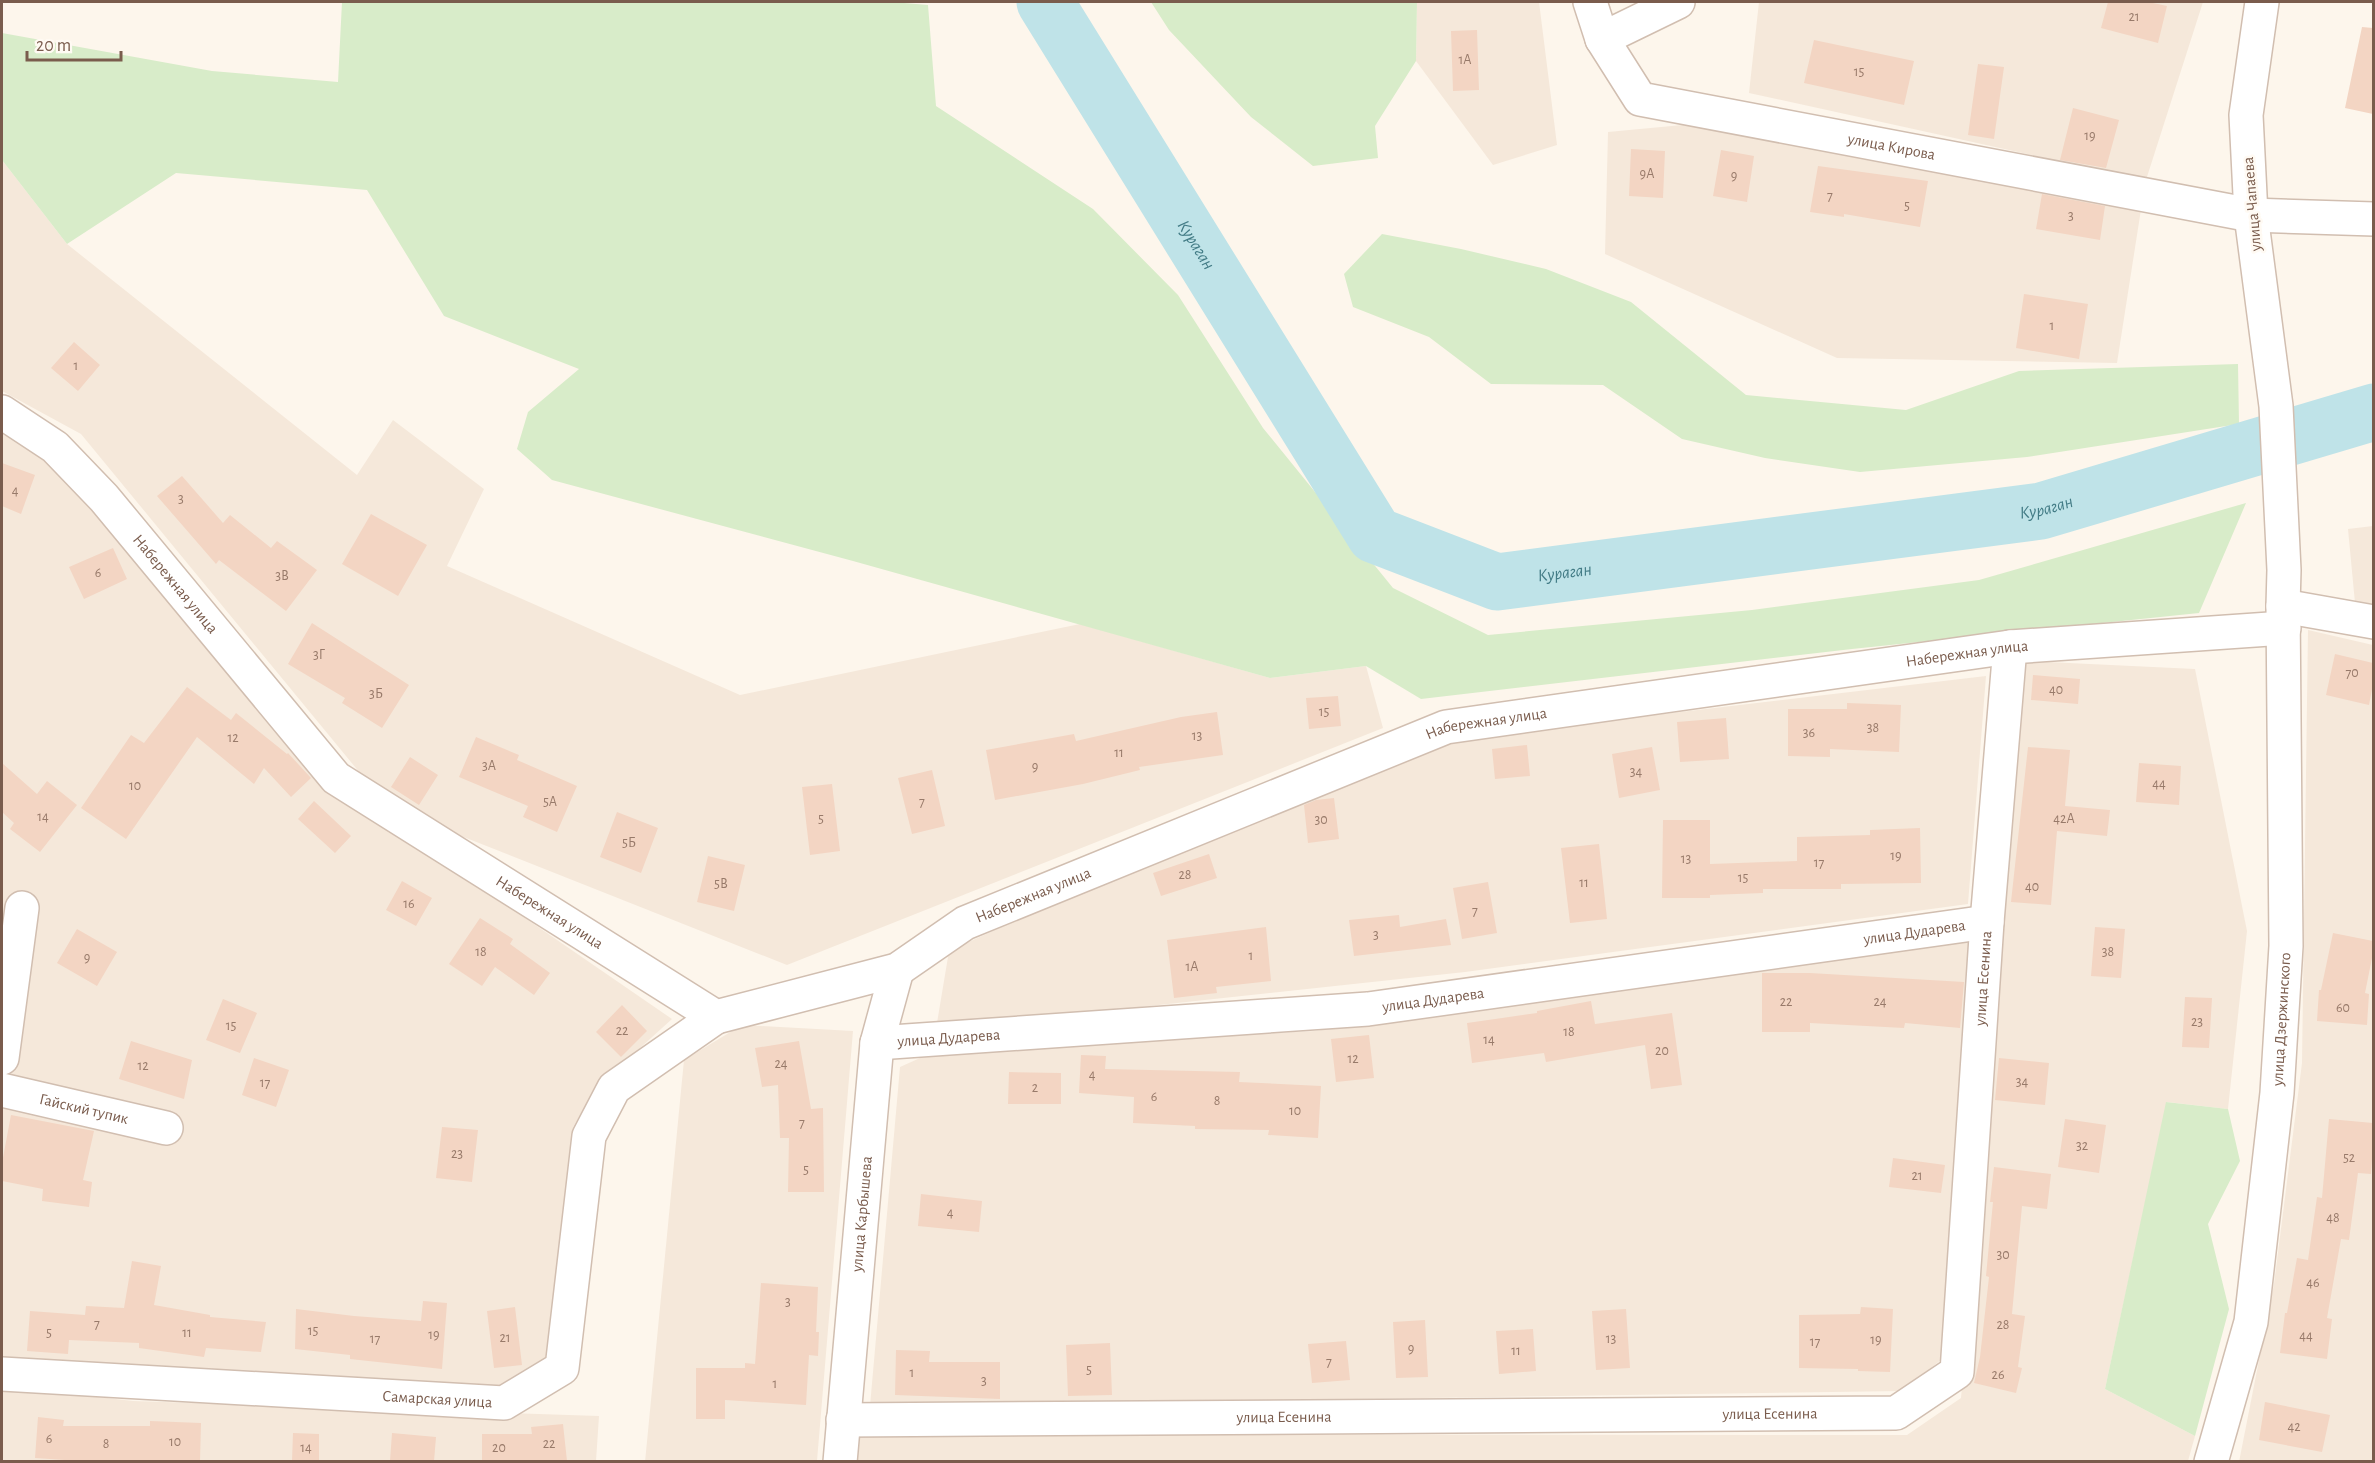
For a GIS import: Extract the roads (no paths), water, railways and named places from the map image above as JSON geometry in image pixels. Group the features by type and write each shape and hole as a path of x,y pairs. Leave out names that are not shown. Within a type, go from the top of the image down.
{"street":[{"name":"улица Кирова","path":"1590,2 1602,39 1640,99 2251,215 2373,219"},
{"path":"1602,39 1678,2"},
{"name":"улица Чапаева","path":"2262,2 2246,115 2251,215 2276,406 2284,570"},
{"name":"Набережная улица","path":"2,412 55,447 104,498 336,778 716,1017 897,970 965,924 1446,727 2010,647 2283,617 2373,622"},
{"name":"улица Дзержинского","path":"2211,1461 2251,1322 2277,1093 2286,946 2284,570"},
{"name":"улица Есенина","path":"843,1420 1896,1413 1957,1372 1987,922 2010,647"},
{"path":"2,1058 22,908"},
{"name":"улица Дударева","path":"877,1043 1368,1010 1987,922"},
{"name":"улица Карбышева","path":"840,1461 877,1043 897,970"},
{"name":"Самарская улица","path":"2,1374 504,1403 562,1368 589,1136 614,1088 716,1017"},
{"name":"Гайский тупик","path":"2,1090 166,1128"}],"waterway":[{"name":"Кураган","path":"1045,2 1375,535 1497,582 2041,511 2374,412"}]}
